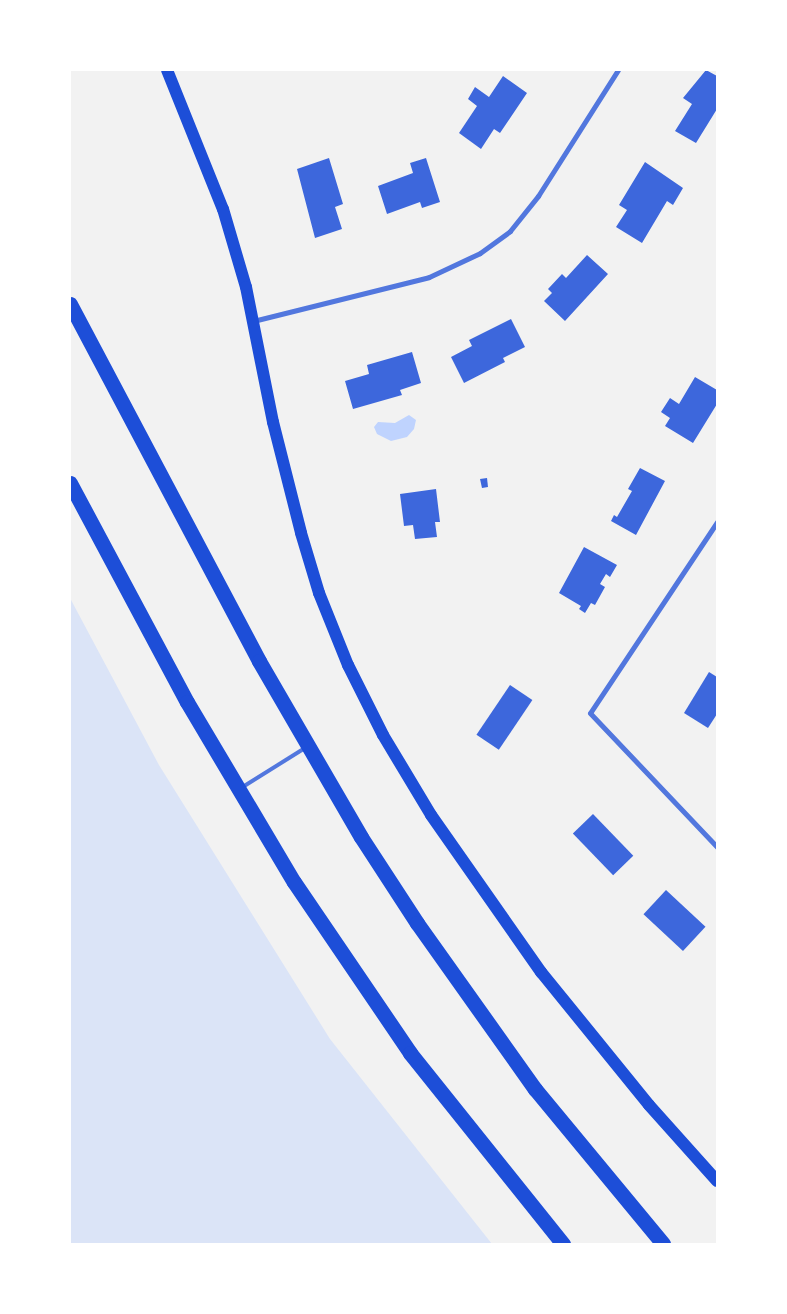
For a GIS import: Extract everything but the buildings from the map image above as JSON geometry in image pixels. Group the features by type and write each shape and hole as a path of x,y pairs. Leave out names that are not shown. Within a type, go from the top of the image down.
{"highway":[{"path":"70,304 307,747 407,908 473,1004 535,1089 663,1244"},
{"path":"70,483 238,790 299,890 410,1053 563,1244"},
{"path":"539,1216 559,1244"}],"main road":[{"path":"167,70 223,209 252,321 272,422 316,584 348,665 383,735 431,815 541,972 649,1105 717,1181"}],"street":[{"path":"252,321 429,277 480,253 510,231 538,196 618,70"},
{"path":"717,522 590,713 717,847"}],"lane":[{"path":"238,790 307,747"}],"shaded area":[{"path":"70,598 159,765 330,1039 492,1244 70,1244"}],"water":[{"path":"409,415 416,420 414,429 407,437 391,441 377,434 374,427 378,422 395,423"}]}
